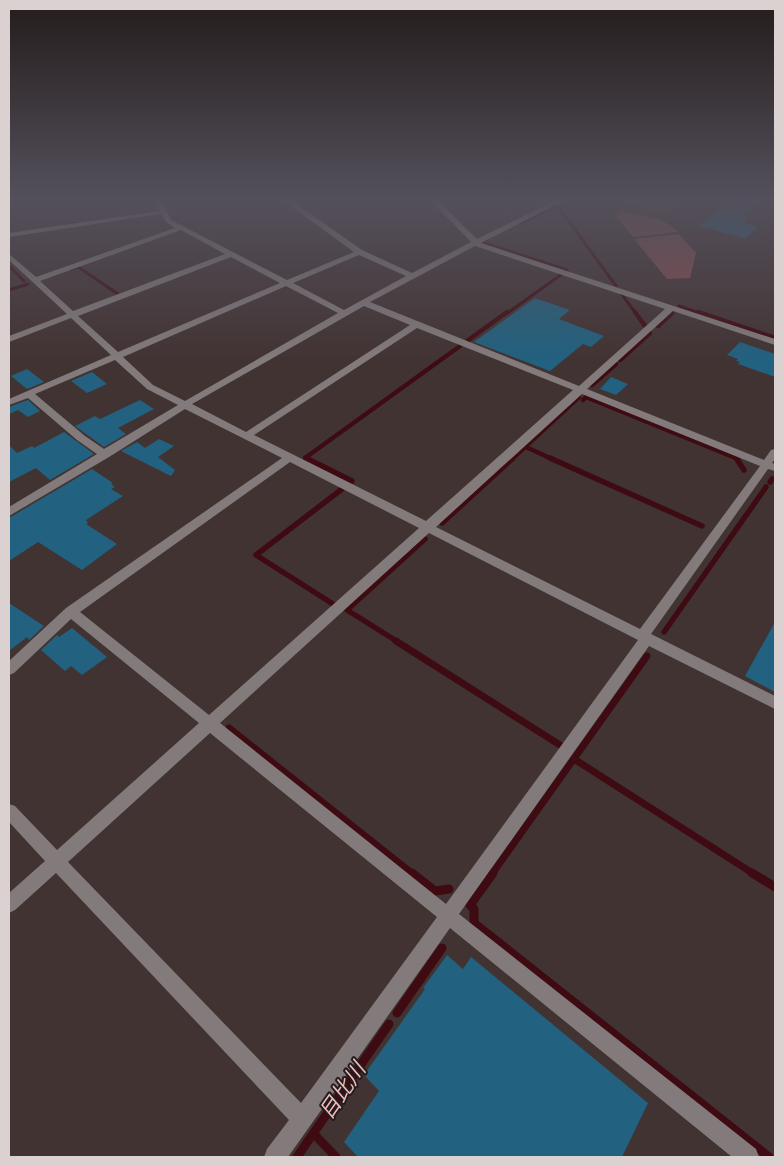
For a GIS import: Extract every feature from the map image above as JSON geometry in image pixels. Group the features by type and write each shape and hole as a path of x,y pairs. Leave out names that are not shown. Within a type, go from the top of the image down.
{"street":[{"path":"34,280 112,252"},
{"path":"228,252 344,313"},
{"path":"9,402 358,252"},
{"path":"360,252 412,276"},
{"path":"9,512 186,404 344,313 456,252"},
{"path":"506,252 775,342"},
{"path":"9,339 231,254"},
{"path":"9,256 150,387 775,703"},
{"path":"364,303 771,466"},
{"path":"9,904 672,308"},
{"path":"248,435 417,324"},
{"path":"28,394 104,455"},
{"path":"275,1157 645,637 771,466 775,452"},
{"path":"9,669 71,612 291,458"},
{"path":"71,612 748,1157"},
{"path":"9,811 302,1119"}],"shaded area":[{"path":"645,252 695,252 690,278 667,279"}],"building":[{"path":"535,298 570,310 559,319 604,336 591,347 583,344 550,371 474,342"},
{"path":"740,342 775,354 775,377 738,364 740,362 736,361 738,359 727,355"},
{"path":"27,369 44,382 27,389 11,376"},
{"path":"92,372 107,384 87,393 71,381"},
{"path":"611,377 628,384 616,395 600,389"},
{"path":"28,400 40,411 28,417 18,410 9,414 9,407"},
{"path":"140,400 154,409 118,428 126,434 104,447 75,426 95,416 100,419"},
{"path":"64,432 94,454 50,480 36,468 9,482 9,445 17,453 32,446 34,448"},
{"path":"159,439 174,446 158,457 175,470 171,476 121,451 137,442 145,448"},
{"path":"92,469 113,483 111,484 115,487 111,489 123,496 86,520 88,523 86,524 117,544 82,570 38,542 9,561 9,518"},
{"path":"9,603 44,626 29,640 27,637 9,651"},
{"path":"775,622 775,692 745,676"},
{"path":"72,628 107,657 82,675 71,666 65,671 41,650 57,635 59,637"},
{"path":"447,955 463,969 471,957 648,1103 622,1157 358,1157 344,1142 379,1091 364,1075"}],"waterway":[{"path":"514,252 567,270"},
{"path":"592,252 616,286"},
{"path":"9,266 24,281"},
{"path":"71,269 78,267 118,294"},
{"path":"506,314 562,274"},
{"path":"9,290 28,284"},
{"path":"621,293 636,314"},
{"path":"679,306 702,314"},
{"path":"467,341 507,312"},
{"path":"635,312 645,326"},
{"path":"698,312 775,338"},
{"path":"658,326 672,313"},
{"path":"620,360 650,333"},
{"path":"307,459 305,458 460,346"},
{"path":"592,385 616,364"},
{"path":"512,459 579,397"},
{"path":"583,400 586,397 736,458"},
{"path":"526,447 552,459"},
{"path":"306,458 352,481"},
{"path":"442,523 513,458"},
{"path":"550,458 702,526"},
{"path":"736,458 744,470"},
{"path":"664,632 766,487"},
{"path":"333,604 256,555 342,489"},
{"path":"398,642 347,610 425,539"},
{"path":"396,641 560,745"},
{"path":"492,874 647,656"},
{"path":"229,728 413,874"},
{"path":"574,759 754,874"},
{"path":"412,873 435,891 449,889"},
{"path":"493,873 470,905 474,909 474,923 769,1157"},
{"path":"752,873 775,887"},
{"name":"目比川","path":"397,1013 442,948"},
{"name":"目比川","path":"297,1157 389,1024"},
{"path":"314,1134 336,1157"}]}
